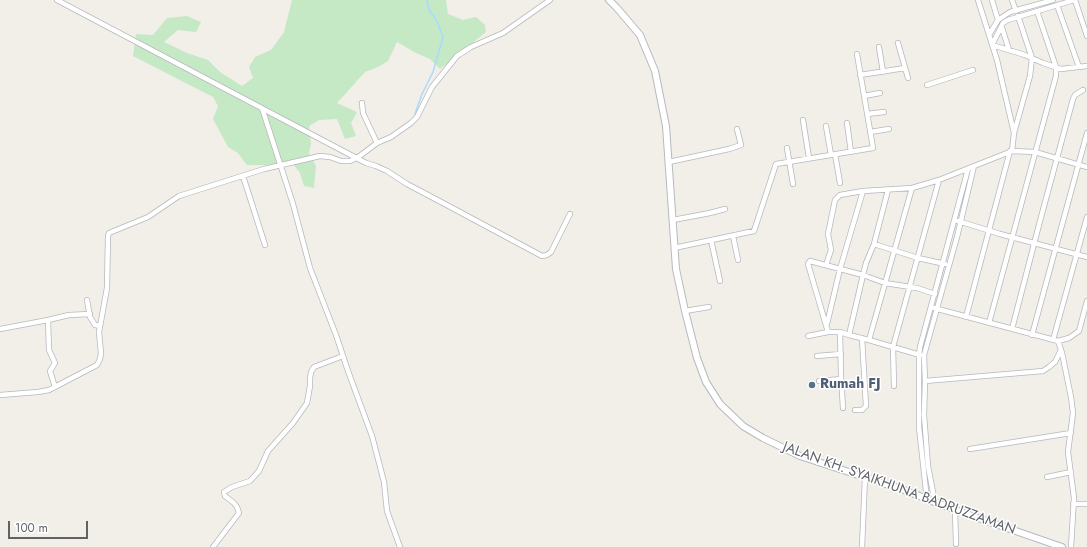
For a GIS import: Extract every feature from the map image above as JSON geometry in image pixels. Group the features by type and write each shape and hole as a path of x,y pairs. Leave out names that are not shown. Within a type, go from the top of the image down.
{"main road":[{"name":"JALAN KH. SYAIKHUNA BADRUZZAMAN","path":"609,0 640,35 655,71 666,126 676,269 697,358 706,382 720,404 743,426 762,438 800,456 904,490 927,500 1062,547"}],"street":[{"path":"57,0 366,163 387,171 437,200 542,256 551,252 570,214"},
{"path":"0,395 38,392 55,387 97,365 101,353 100,326 107,288 108,236 110,233 148,217 179,196 264,169 320,156 341,161 350,161 357,158 377,143 391,137 414,120 432,87 457,56 472,47 503,33 550,0"},
{"path":"978,0 997,60 1014,133"},
{"path":"992,0 998,20"},
{"path":"1012,0 1016,11"},
{"path":"989,35 998,20 1010,12 1034,3 1053,0"},
{"path":"992,45 1002,23 1018,16 1074,0 1087,36"},
{"path":"1057,5 1079,67"},
{"path":"989,323 1056,76 1056,68 1038,11"},
{"path":"966,317 1030,76 1032,58 1018,16"},
{"path":"1002,28 1009,50"},
{"path":"898,42 908,78"},
{"path":"992,45 1032,58 1056,68 1061,69 1087,66"},
{"path":"879,47 883,72"},
{"path":"674,248 754,231 776,164 873,148 857,54"},
{"path":"860,75 905,68"},
{"path":"927,85 973,70"},
{"path":"1012,329 1073,99 1075,95 1083,90"},
{"path":"864,96 880,93"},
{"path":"362,103 363,114 377,143"},
{"path":"262,108 293,204 310,268 372,436 384,482 388,511 400,547"},
{"path":"867,114 884,112"},
{"path":"803,120 809,158"},
{"path":"847,123 852,152"},
{"path":"826,126 840,183"},
{"path":"669,162 729,149 740,145 737,129"},
{"path":"870,132 889,129"},
{"path":"1032,335 1087,133"},
{"path":"787,148 792,184"},
{"path":"826,265 831,250 828,234 835,200 840,195 863,191 912,188 939,180 1011,151 1035,152 1087,167"},
{"path":"935,502 928,466 924,415 924,355 974,166"},
{"path":"927,500 919,427 919,355 968,169"},
{"path":"243,176 265,245"},
{"path":"894,386 894,347 939,180"},
{"path":"869,340 912,188"},
{"path":"849,335 863,275 874,244 888,190"},
{"path":"827,326 840,269 863,191"},
{"path":"672,220 725,209"},
{"path":"1071,547 1073,504 1068,452 1074,414 1061,350 1055,340 1087,217"},
{"path":"955,220 960,223 1013,238 1087,257"},
{"path":"732,236 738,260"},
{"path":"711,240 720,281"},
{"path":"874,244 918,258 949,265"},
{"path":"828,332 808,264 811,260 885,283 910,287 935,294"},
{"path":"87,300 90,314 95,325 100,326"},
{"path":"931,307 1055,340 1069,338 1079,331 1087,302"},
{"path":"685,311 709,307"},
{"path":"0,329 70,315 90,314"},
{"path":"48,320 49,350 55,363 50,372 55,387"},
{"path":"808,336 828,332 840,332 919,355 924,355"},
{"path":"840,332 843,408"},
{"path":"855,410 862,410 866,406 862,338"},
{"path":"925,381 1043,371 1055,362 1061,350"},
{"path":"817,356 841,354"},
{"path":"213,547 239,513 237,507 225,496 224,492 232,487 250,481 259,471 268,451 293,423 306,403 310,386 310,378 314,368 343,356"},
{"path":"819,381 841,378"},
{"path":"970,449 1071,433"},
{"path":"1047,477 1071,472"},
{"path":"862,547 864,477"},
{"path":"1073,504 1087,504"},
{"path":"955,510 956,544"}],"green space":[{"path":"292,0 446,0 448,14 463,20 476,17 485,25 486,32 440,69 430,59 397,42 388,61 365,72 337,103 357,112 351,123 356,136 345,139 337,119 319,120 309,126 311,144 309,153 316,166 314,188 304,186 300,173 292,163 247,165 238,153 228,147 213,119 218,106 213,97 133,56 136,34 153,35 167,18 187,16 201,22 196,32 178,30 164,42 187,53 208,60 220,72 242,86 253,78 249,67 255,57 271,50 284,32"}],"waterway":[{"path":"415,114 422,94 433,72 443,37 437,21 429,10 427,0"}],"place":[{"name":"Rumah FJ","path":"812,385"}]}
